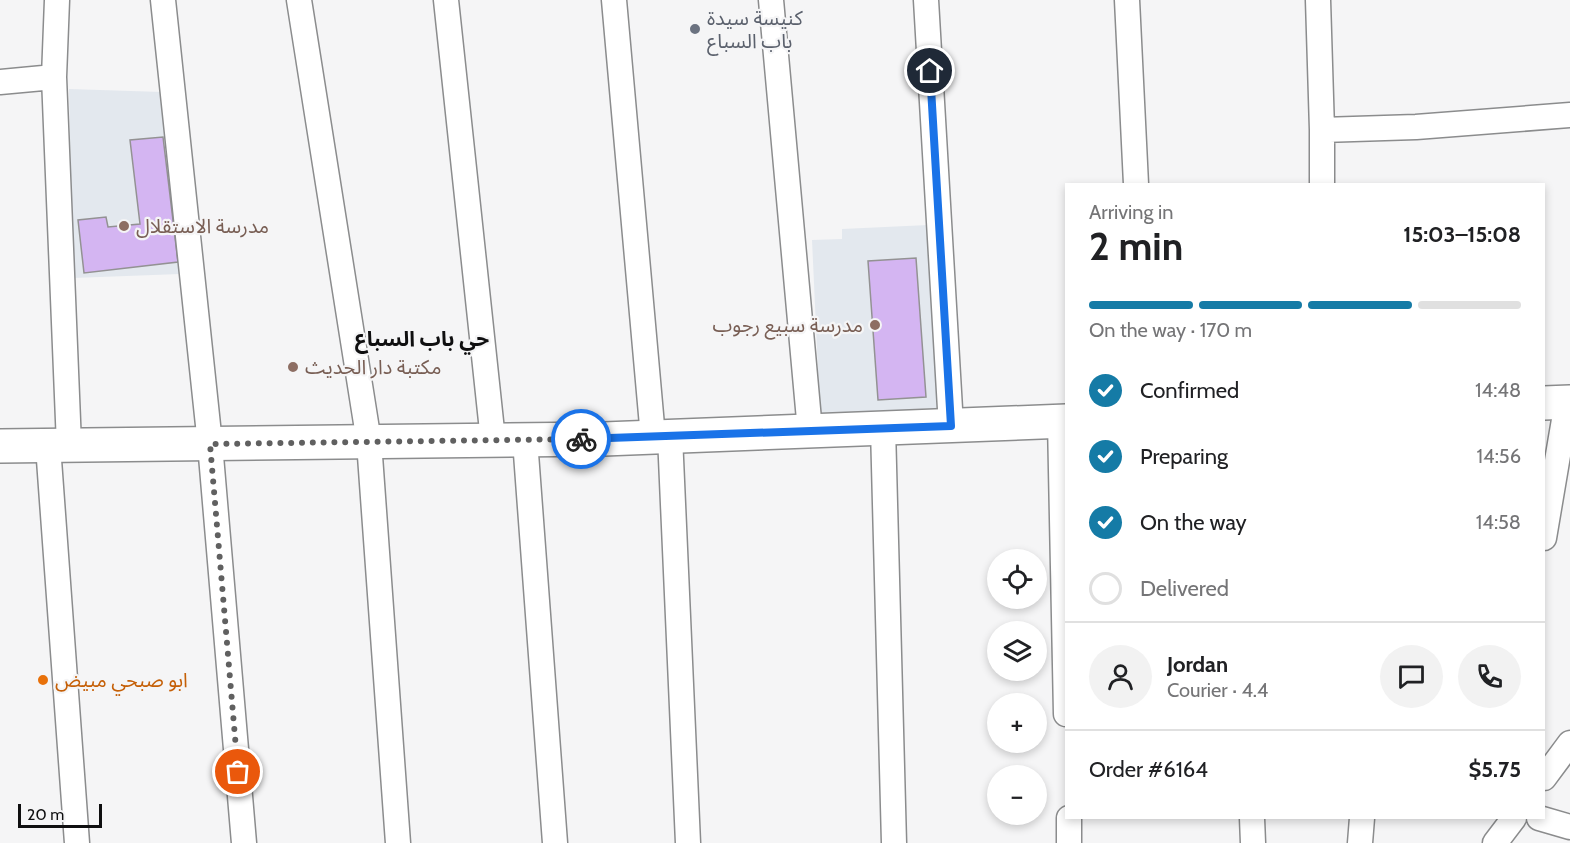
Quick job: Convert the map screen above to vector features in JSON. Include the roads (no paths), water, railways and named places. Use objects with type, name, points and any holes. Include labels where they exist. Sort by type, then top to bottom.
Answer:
[{"type":"main road","points":[[0,446],[661,437],[1063,421]]},
{"type":"street","points":[[57,0],[54,77],[59,445],[77,843]]},
{"type":"street","points":[[163,0],[210,444],[244,843]]},
{"type":"street","points":[[299,0],[369,442],[398,843]]},
{"type":"street","points":[[446,0],[493,440]]},
{"type":"street","points":[[614,0],[661,437],[688,843]]},
{"type":"street","points":[[771,0],[810,431]]},
{"type":"street","points":[[926,0],[951,426]]},
{"type":"street","points":[[1127,0],[1136,183]]},
{"type":"street","points":[[1318,0],[1322,183]]},
{"type":"street","points":[[0,82],[54,77]]},
{"type":"street","points":[[1322,130],[1416,127],[1570,115]]},
{"type":"street","points":[[1545,530],[1560,403]]},
{"type":"street","points":[[1063,421],[1065,616]]},
{"type":"street","points":[[883,428],[894,843]]},
{"type":"street","points":[[525,440],[555,843]]},
{"type":"street","points":[[1545,777],[1570,743]]},
{"type":"street","points":[[1069,819],[1070,843]]},
{"type":"street","points":[[1252,819],[1253,843]]},
{"type":"street","points":[[1360,843],[1362,819]]},
{"type":"street","points":[[1496,843],[1513,819]]},
{"type":"street","points":[[1542,819],[1570,827]]},
{"type":"place","name":"كنيسة سيدة باب السباع","points":[[695,29]]},
{"type":"place","name":"مدرسة الاستقلال","points":[[124,226]]},
{"type":"place","name":"مدرسة سبيع رجوب","points":[[875,325]]},
{"type":"place","name":"مكتبة دار الحديث","points":[[293,367]]},
{"type":"place","name":"ابو صبحي مبيض","points":[[43,680]]},
{"type":"district","name":"حي باب السباع","points":[[422,338]]}]
